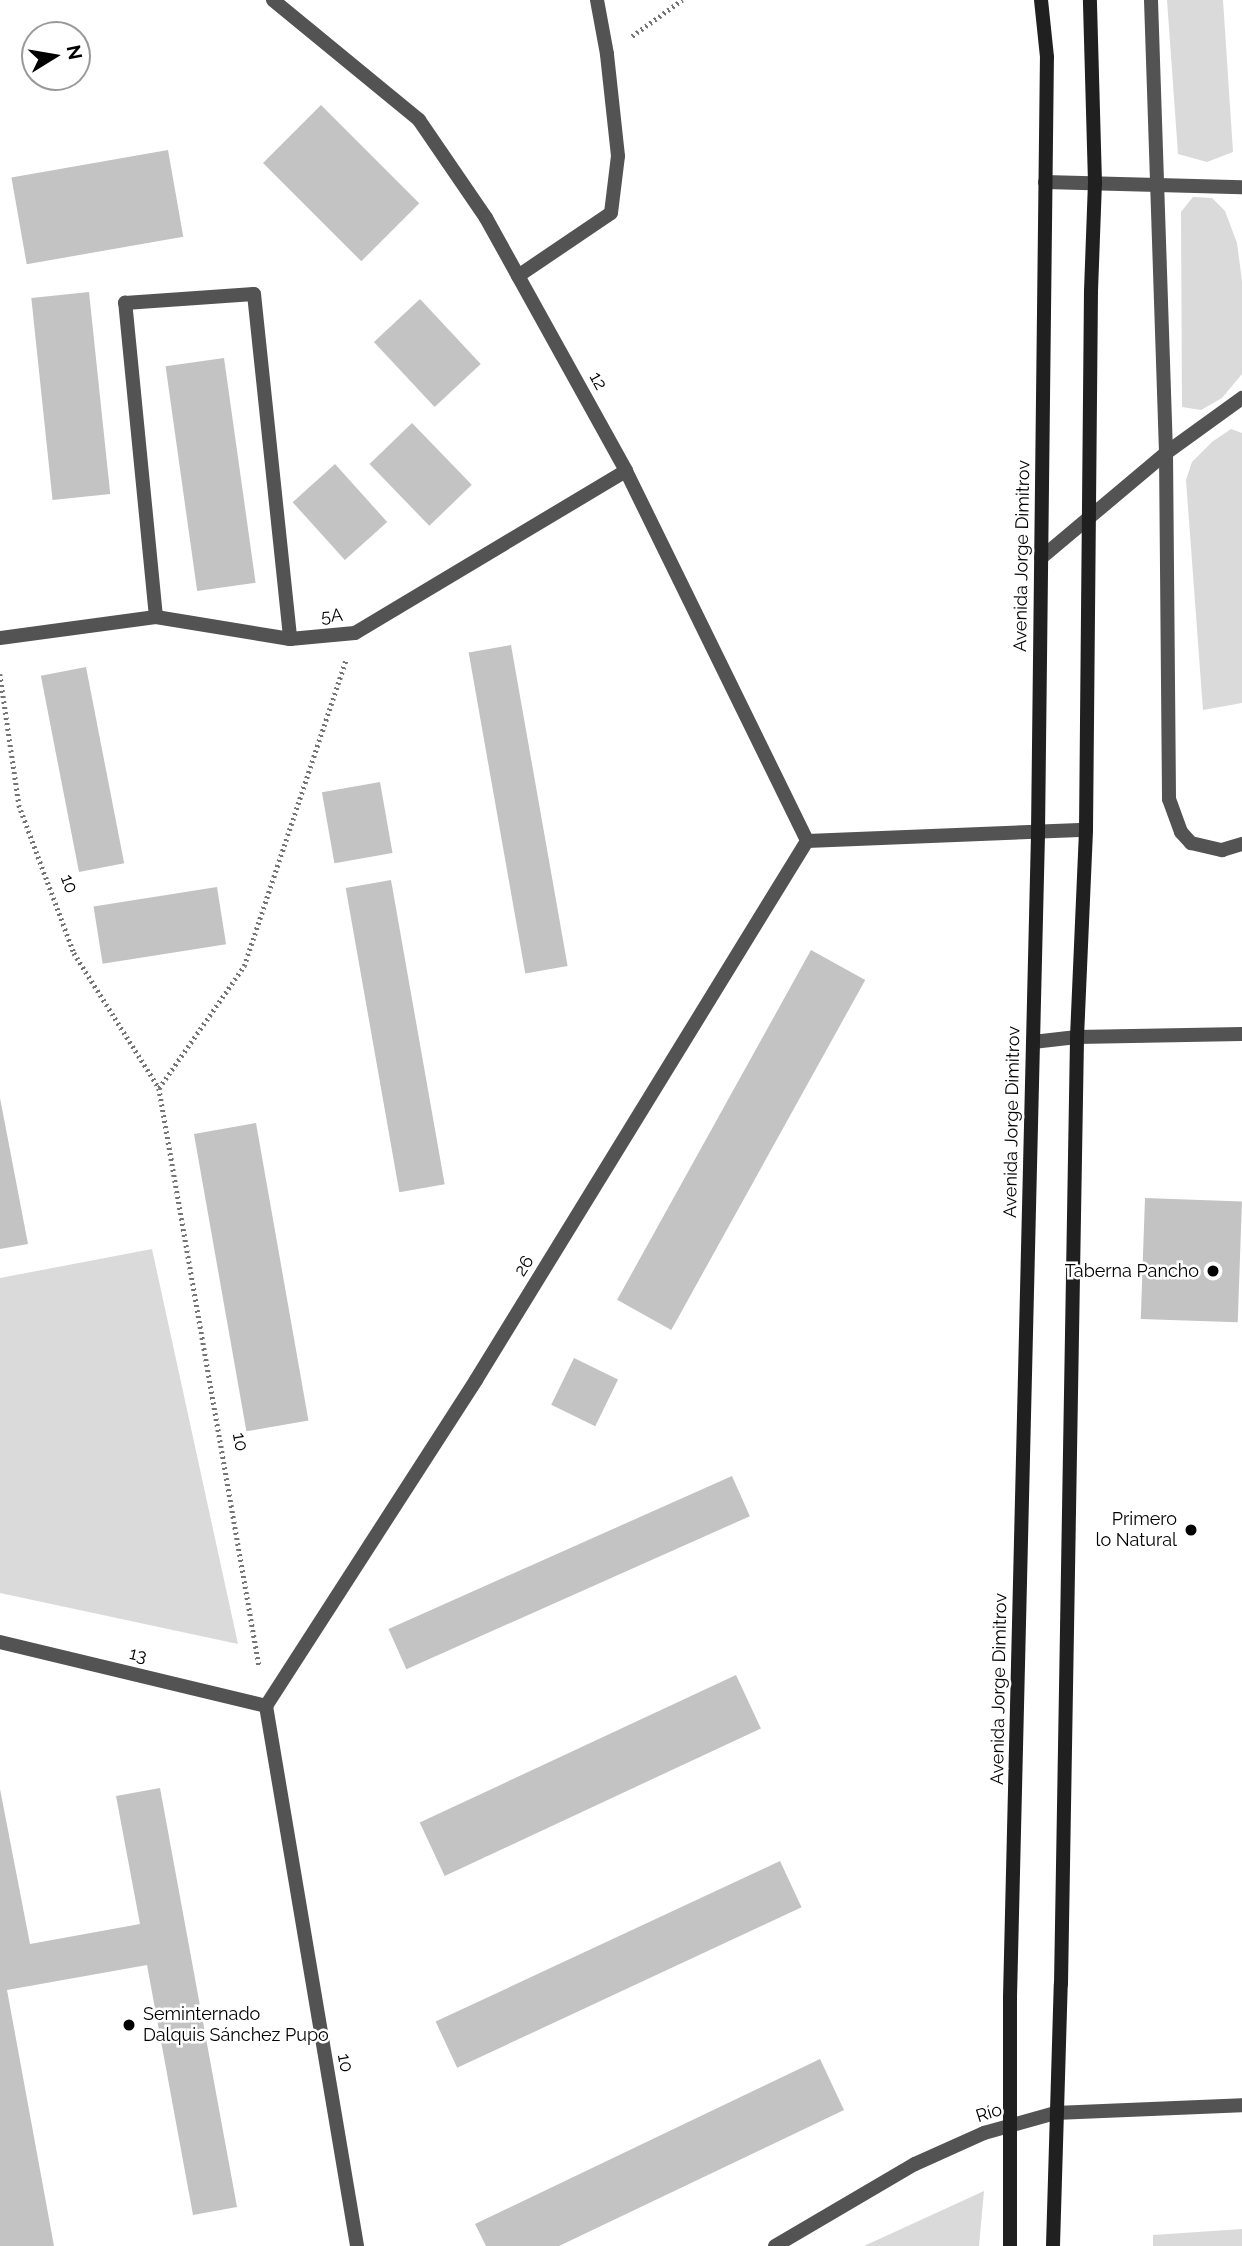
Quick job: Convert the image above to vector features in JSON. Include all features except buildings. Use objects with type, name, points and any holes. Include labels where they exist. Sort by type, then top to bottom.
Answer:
[{"type":"main road","name":"Avenida Jorge Dimitrov","points":[[1010,2246],[1010,1997],[1038,833],[1047,57],[1041,0]]},
{"type":"main road","points":[[1053,2246],[1061,1970],[1077,1037],[1086,830],[1091,291],[1095,183],[1090,0]]},
{"type":"street","name":"12","points":[[273,0],[419,120],[486,218],[626,471],[807,841]]},
{"type":"street","points":[[518,276],[611,213],[618,156],[607,54],[597,0]]},
{"type":"street","points":[[1151,0],[1166,453],[1169,799],[1181,832],[1191,843],[1222,850],[1242,844]]},
{"type":"street","points":[[1045,182],[1242,187]]},
{"type":"street","points":[[156,617],[125,303],[254,294],[290,639]]},
{"type":"street","points":[[1041,558],[1166,453],[1242,398]]},
{"type":"street","name":"5A","points":[[0,638],[156,617],[290,639],[355,633],[626,471]]},
{"type":"street","points":[[807,841],[1086,830]]},
{"type":"street","name":"26","points":[[266,1706],[477,1380],[807,841]]},
{"type":"street","points":[[1033,1042],[1077,1037],[1242,1034]]},
{"type":"street","name":"13","points":[[0,1642],[266,1706]]},
{"type":"street","name":"10","points":[[266,1706],[357,2246]]},
{"type":"street","name":"Río","points":[[775,2246],[915,2164],[984,2133],[1055,2113],[1242,2105]]},
{"type":"path","points":[[607,54],[682,0]]},
{"type":"path","points":[[159,1088],[244,966],[355,633]]},
{"type":"path","name":"10","points":[[0,674],[19,805],[70,940],[159,1088],[266,1706]]},
{"type":"shaded area","points":[[1167,0],[1223,0],[1233,152],[1207,162],[1178,154]]},
{"type":"shaded area","points":[[1193,197],[1212,198],[1225,211],[1237,243],[1242,281],[1242,374],[1222,398],[1201,410],[1182,407],[1181,212]]},
{"type":"shaded area","points":[[1231,429],[1242,433],[1242,703],[1203,710],[1186,480],[1192,462],[1212,442]]},
{"type":"shaded area","points":[[152,1249],[238,1644],[0,1593],[0,1278]]},
{"type":"shaded area","points":[[984,2191],[979,2246],[864,2246]]},
{"type":"shaded area","points":[[1242,2229],[1242,2246],[1153,2246],[1153,2235]]},
{"type":"place","name":"Taberna Pancho","points":[[1213,1271]]},
{"type":"place","name":"Primero lo Natural","points":[[1191,1530]]},
{"type":"place","name":"Seminternado Dalquis Sánchez Pupo","points":[[129,2025]]}]
